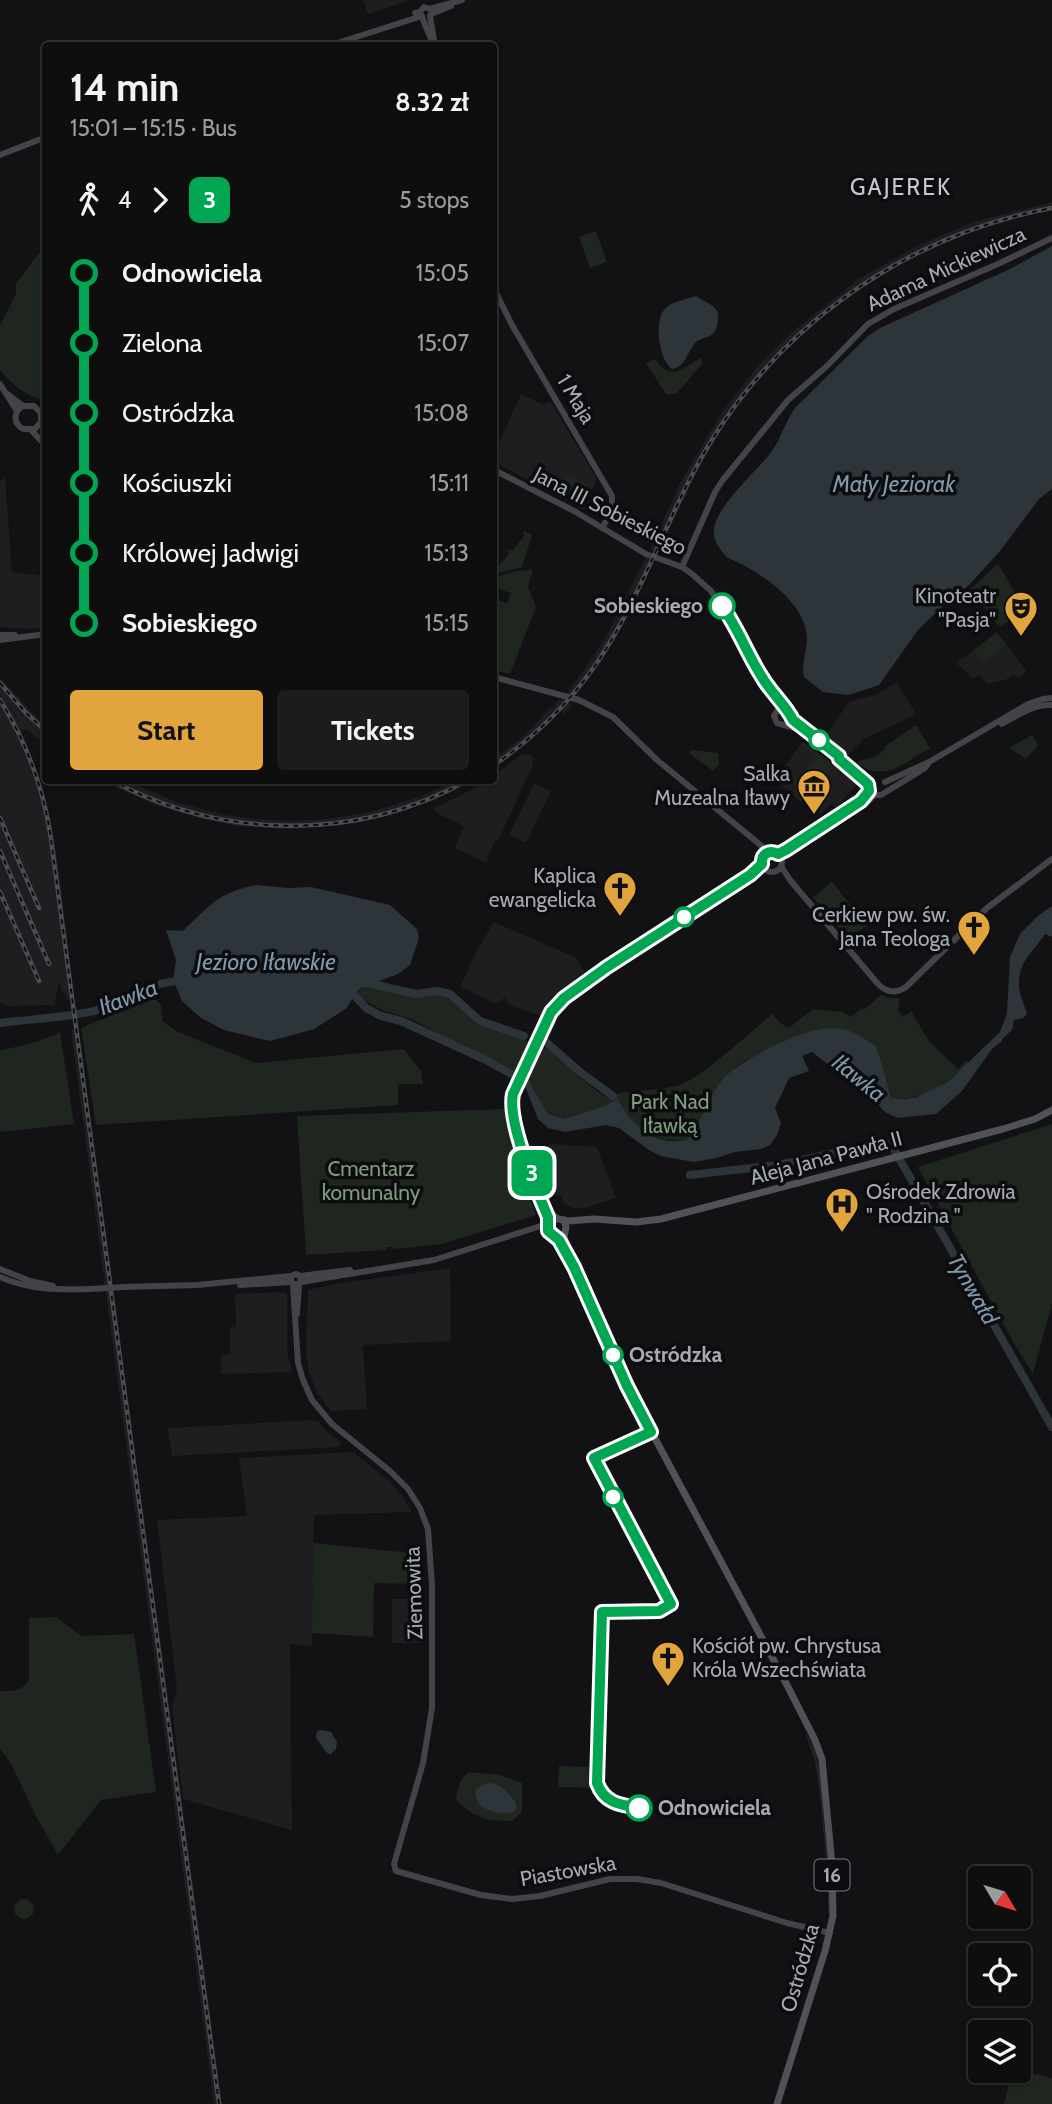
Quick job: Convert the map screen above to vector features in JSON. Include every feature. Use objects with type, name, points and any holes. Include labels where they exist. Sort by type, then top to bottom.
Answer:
[{"type":"main road","name":"Aleja Jana Pawła II","points":[[554,1221],[636,1222],[661,1219],[918,1152],[1025,1122],[1052,1111]]},
{"type":"main road","name":"Aleja Jana Pawła II","points":[[552,1235],[573,1225],[606,1220]]},
{"type":"main road","name":"Ostródzka","points":[[554,1221],[565,1231],[574,1267]]},
{"type":"main road","name":"Ostródzka","points":[[554,1221],[552,1235],[561,1243],[574,1267],[627,1386],[787,1685],[820,1753],[825,1781],[832,1875],[830,1933],[777,2104]]},
{"type":"street","points":[[339,42],[395,20],[426,14],[460,1]]},
{"type":"street","points":[[426,14],[433,42]]},
{"type":"street","points":[[0,155],[42,139]]},
{"type":"street","name":"Adama Mickiewicza","points":[[682,567],[722,481],[788,400],[827,366],[863,329],[894,309],[1052,239]]},
{"type":"street","name":"1 Maja","points":[[497,295],[608,486],[613,503],[603,528]]},
{"type":"street","points":[[0,384],[20,409]]},
{"type":"street","points":[[38,426],[23,429],[17,424],[15,417],[20,409],[34,406],[42,415]]},
{"type":"street","name":"Jana III Sobieskiego","points":[[497,472],[574,511],[646,554],[682,567],[711,592],[723,607],[781,709]]},
{"type":"street","points":[[0,638],[42,634]]},
{"type":"street","points":[[497,678],[583,701],[620,723],[657,760],[779,862],[790,880],[878,984],[889,992],[898,992],[906,987],[987,908],[1052,859]]},
{"type":"street","points":[[985,731],[987,727],[1028,704],[1052,698]]},
{"type":"street","points":[[791,717],[845,758],[881,795],[885,786],[985,731],[1032,708],[1052,705]]},
{"type":"street","points":[[784,725],[790,721],[790,711],[781,709],[775,712],[777,723],[811,733]]},
{"type":"street","points":[[766,853],[763,867],[772,872],[779,862],[861,801],[879,777],[885,786]]},
{"type":"street","name":"Ostródzka","points":[[554,1221],[534,1179],[511,1112],[513,1094],[551,1012],[564,998],[607,967],[763,867]]},
{"type":"street","name":"Aleja Jana Pawła II","points":[[0,1277],[31,1287],[62,1290],[296,1281],[434,1260],[554,1221]]},
{"type":"street","name":"Aleja Jana Pawła II","points":[[510,1237],[545,1232],[552,1235]]},
{"type":"street","name":"Aleja Jana Pawła II","points":[[0,1269],[30,1281],[76,1290]]},
{"type":"street","name":"Ziemowita","points":[[296,1281],[299,1303],[296,1320],[298,1363],[312,1400],[332,1424],[408,1489],[420,1508],[428,1529],[432,1556],[432,1708],[423,1763],[394,1868]]},
{"type":"street","name":"Piastowska","points":[[394,1868],[400,1873],[499,1898],[540,1896],[610,1879],[637,1879],[661,1883],[787,1923],[830,1933]]},
{"type":"shaded area","points":[[363,0],[410,0],[368,14]]},
{"type":"shaded area","points":[[1052,202],[1052,210],[975,231],[910,259],[860,289],[817,321],[776,360],[733,412],[703,460],[658,552],[650,550],[679,485],[720,415],[756,368],[792,332],[860,278],[919,245],[976,221]]},
{"type":"shaded area","points":[[521,394],[544,405],[550,401],[597,479],[584,510],[500,465],[497,447]]},
{"type":"shaded area","points":[[5,478],[12,572],[42,576],[40,628],[0,627],[0,480]]},
{"type":"shaded area","points":[[646,557],[653,562],[613,641],[576,695],[567,693],[606,637]]},
{"type":"shaded area","points":[[997,632],[1027,672],[1019,677],[1013,675],[1005,680],[987,684],[980,675],[973,679],[956,663]]},
{"type":"shaded area","points":[[0,678],[42,723],[42,742],[26,729],[21,731],[38,774],[50,817],[74,1001],[67,1000],[59,983],[54,1005],[9,1006],[0,1003]]},
{"type":"shaded area","points":[[897,682],[916,714],[864,739],[847,756],[824,737],[850,701],[876,695]]},
{"type":"shaded area","points":[[559,699],[573,705],[564,714],[561,711],[497,766],[497,757],[553,708]]},
{"type":"shaded area","points":[[802,742],[832,762],[835,760],[859,783],[836,807],[832,804],[820,814],[804,800],[801,802],[776,780]]},
{"type":"shaded area","points":[[522,754],[532,755],[533,764],[486,863],[455,848],[464,826],[433,809],[482,784],[497,784],[497,774]]},
{"type":"shaded area","points":[[109,784],[133,784],[179,803],[225,815],[293,821],[328,819],[374,811],[449,784],[467,784],[432,801],[386,816],[341,825],[292,829],[236,826],[155,805]]},
{"type":"shaded area","points":[[534,784],[551,791],[528,839],[524,842],[509,835]]},
{"type":"shaded area","points":[[494,922],[575,957],[585,972],[550,1001],[543,1017],[508,1004],[505,997],[497,1004],[460,987]]},
{"type":"shaded area","points":[[76,1028],[79,1030],[222,2104],[214,2104],[71,1031]]},
{"type":"shaded area","points":[[552,1144],[597,1147],[616,1198],[574,1209],[564,1203],[561,1195],[556,1196],[539,1148]]},
{"type":"shaded area","points":[[450,1268],[451,1341],[363,1345],[367,1409],[331,1411],[317,1393],[309,1372],[306,1351],[308,1290]]},
{"type":"shaded area","points":[[235,1294],[287,1294],[287,1351],[292,1372],[221,1374],[221,1355],[230,1354],[230,1327],[236,1327]]},
{"type":"shaded area","points":[[314,1420],[341,1442],[339,1447],[172,1456],[168,1430],[170,1428]]},
{"type":"shaded area","points":[[353,1452],[388,1480],[402,1495],[412,1512],[314,1515],[312,1646],[290,1644],[292,1830],[183,1799],[172,1707],[177,1689],[157,1520],[247,1516],[239,1458]]},
{"type":"shaded area","points":[[392,1599],[425,1599],[425,1643],[392,1643]]},
{"type":"green space","points":[[596,231],[607,262],[590,268],[579,237]]},
{"type":"green space","points":[[42,252],[42,401],[14,385],[0,369],[0,325],[16,295],[16,284]]},
{"type":"green space","points":[[700,358],[703,363],[676,394],[666,394],[646,363],[655,359],[671,372]]},
{"type":"green space","points":[[567,475],[592,487],[583,504],[558,491]]},
{"type":"green space","points":[[523,532],[532,535],[522,567],[497,573],[497,567],[509,554],[507,551],[512,551],[524,536]]},
{"type":"green space","points":[[998,564],[1026,611],[1000,627],[970,590]]},
{"type":"green space","points":[[533,570],[528,587],[536,607],[510,674],[497,671],[497,600],[507,603],[511,593],[497,588],[497,577],[516,571]]},
{"type":"green space","points":[[997,633],[1006,645],[983,662],[974,651]]},
{"type":"green space","points":[[916,725],[930,748],[911,760],[885,771],[866,768],[856,762],[877,756],[884,747]]},
{"type":"green space","points":[[1032,735],[1038,746],[1026,759],[1009,748]]},
{"type":"green space","points":[[802,742],[837,769],[836,771],[818,758],[832,769],[813,793],[798,781],[817,757],[801,744]]},
{"type":"green space","points":[[692,750],[718,753],[719,764],[713,771],[689,753]]},
{"type":"green space","points":[[832,882],[867,925],[849,940],[813,897]]},
{"type":"green space","name":"Park Nad Iławką","points":[[369,985],[419,996],[434,994],[453,999],[480,1023],[550,1050],[605,1097],[667,1088],[686,1082],[711,1065],[772,1014],[789,1028],[813,1009],[843,1012],[850,1017],[865,1009],[881,995],[900,998],[898,1010],[903,1017],[911,1011],[929,1041],[958,1069],[966,1061],[969,1063],[953,1079],[934,1090],[913,1097],[891,1098],[874,1045],[818,1029],[743,1062],[723,1079],[687,1140],[664,1139],[654,1137],[637,1126],[618,1099],[564,1119],[548,1114],[526,1077],[412,1019],[384,1011],[360,998],[358,993],[361,988]]},
{"type":"green space","points":[[146,1000],[156,1000],[161,1005],[162,1021],[178,1032],[256,1063],[404,1049],[421,1071],[423,1084],[398,1084],[398,1105],[96,1125],[81,1028]]},
{"type":"green space","points":[[60,1032],[74,1124],[0,1132],[0,1050],[31,1043]]},
{"type":"green space","name":"Cmentarz komunalny","points":[[504,1109],[522,1162],[508,1164],[510,1177],[522,1174],[536,1215],[442,1244],[306,1255],[297,1116]]},
{"type":"green space","points":[[1052,1124],[1052,1303],[1033,1374],[918,1167]]},
{"type":"green space","points":[[313,1543],[422,1554],[423,1584],[374,1583],[373,1637],[312,1633]]},
{"type":"green space","points":[[56,1617],[81,1636],[134,1634],[156,1792],[101,1800],[58,1855],[0,1748],[0,1691],[20,1689],[29,1680],[29,1618]]},
{"type":"green space","points":[[805,1732],[819,1764],[830,1882],[828,1918],[828,1880],[820,1796],[815,1761]]},
{"type":"green space","points":[[559,1766],[591,1767],[590,1788],[558,1787]]},
{"type":"green space","points":[[470,1772],[500,1775],[522,1783],[522,1812],[512,1821],[488,1820],[470,1812],[456,1800],[461,1780]]},
{"type":"green space","points":[[24,1899],[31,1902],[34,1909],[31,1916],[24,1919],[17,1916],[14,1909],[17,1902]]},
{"type":"green space","points":[[1031,2073],[1052,2078],[1052,2104],[1004,2104],[1010,2083],[1031,2083]]},
{"type":"water","name":"Mały Jeziorak","points":[[1052,246],[1052,489],[1039,499],[1000,551],[968,586],[918,630],[879,685],[848,695],[823,692],[804,677],[807,638],[805,625],[798,612],[766,579],[728,558],[721,550],[714,535],[719,514],[772,451],[796,407],[868,336],[880,328],[1010,269]]},
{"type":"water","points":[[696,296],[718,312],[716,329],[713,334],[697,341],[684,362],[672,369],[664,358],[659,341],[661,316],[670,305]]},
{"type":"water","name":"Jezioro Iławskie","points":[[256,885],[311,887],[390,905],[417,929],[419,938],[410,965],[398,974],[361,988],[347,1008],[314,1029],[270,1041],[224,1030],[201,1018],[182,1001],[173,980],[176,960],[166,930],[183,931],[223,896]]},
{"type":"water","points":[[1052,906],[1052,937],[1045,934],[1027,958],[1019,978],[1019,990],[1027,1014],[1014,1020],[1012,1030],[992,1049],[962,1091],[936,1114],[897,1118],[885,1112],[872,1098],[812,1052],[802,1056],[809,1071],[789,1078],[775,1108],[781,1123],[770,1145],[694,1162],[661,1156],[619,1128],[606,1125],[565,1132],[548,1128],[538,1119],[523,1081],[526,1077],[548,1114],[564,1119],[618,1099],[631,1119],[650,1135],[667,1141],[687,1140],[697,1126],[712,1094],[722,1080],[740,1065],[810,1031],[832,1028],[852,1032],[875,1046],[891,1098],[917,1097],[948,1082],[1000,1032],[1007,1014],[1010,957],[1020,934]]},
{"type":"water","points":[[317,1731],[331,1732],[337,1742],[336,1749],[331,1754],[327,1753],[316,1738]]},
{"type":"water","points":[[487,1783],[504,1789],[516,1803],[513,1812],[493,1811],[482,1806],[476,1796],[476,1789]]},
{"type":"waterway","name":"Iławka","points":[[0,1023],[94,1011],[160,984],[182,981]]},
{"type":"waterway","name":"Iławka","points":[[363,982],[416,994],[437,991],[450,994],[480,1021],[524,1036]]},
{"type":"waterway","name":"Iławka","points":[[344,994],[354,995],[366,1008],[381,1016],[401,1021],[486,1060],[526,1082]]},
{"type":"waterway","name":"Iławka","points":[[545,1041],[613,1096]]},
{"type":"waterway","name":"Tynwałd","points":[[690,1175],[778,1165],[882,1143],[891,1144],[1052,1427]]},
{"type":"railway","points":[[497,763],[547,722],[592,670],[621,624],[691,477],[721,426],[756,380],[796,338],[840,300],[889,269],[940,242],[995,222],[1052,208]]},
{"type":"railway","points":[[0,683],[42,727]]},
{"type":"railway","points":[[0,700],[33,767],[51,839],[219,2104]]},
{"type":"railway","points":[[119,784],[153,800],[198,814],[243,823],[290,826],[336,823],[381,815],[426,800],[460,784]]},
{"type":"railway","points":[[0,818],[39,908]]},
{"type":"railway","points":[[0,851],[49,964]]},
{"type":"railway","points":[[0,892],[39,981]]},
{"type":"bus line","name":"3","points":[[639,1808],[610,1801],[603,1796],[597,1783],[602,1612],[659,1611],[671,1604],[594,1458],[651,1432],[627,1386],[574,1267],[559,1240],[548,1231],[548,1217],[514,1123],[511,1103],[556,1004],[607,967],[750,875],[762,864],[766,853],[772,851],[778,854],[786,850],[861,801],[869,791],[868,784],[839,759],[839,756],[793,720],[790,711],[784,708],[758,672],[722,606]]},
{"type":"place","name":"Sobieskiego","points":[[722,606]]},
{"type":"place","name":"Kinoteatr \"Pasja\"","points":[[1021,638]]},
{"type":"place","name":"Salka Muzealna Iławy","points":[[814,816]]},
{"type":"place","name":"Kaplica ewangelicka","points":[[620,918]]},
{"type":"place","name":"Cerkiew pw. św. Jana Teologa","points":[[974,957]]},
{"type":"place","name":"Ośrodek Zdrowia \" Rodzina \"","points":[[842,1234]]},
{"type":"place","name":"Ostródzka","points":[[613,1355]]},
{"type":"place","name":"Kościół pw. Chrystusa Króla Wszechświata","points":[[668,1688]]},
{"type":"place","name":"Odnowiciela","points":[[639,1808]]},
{"type":"district","name":"GAJEREK","points":[[901,187]]}]
